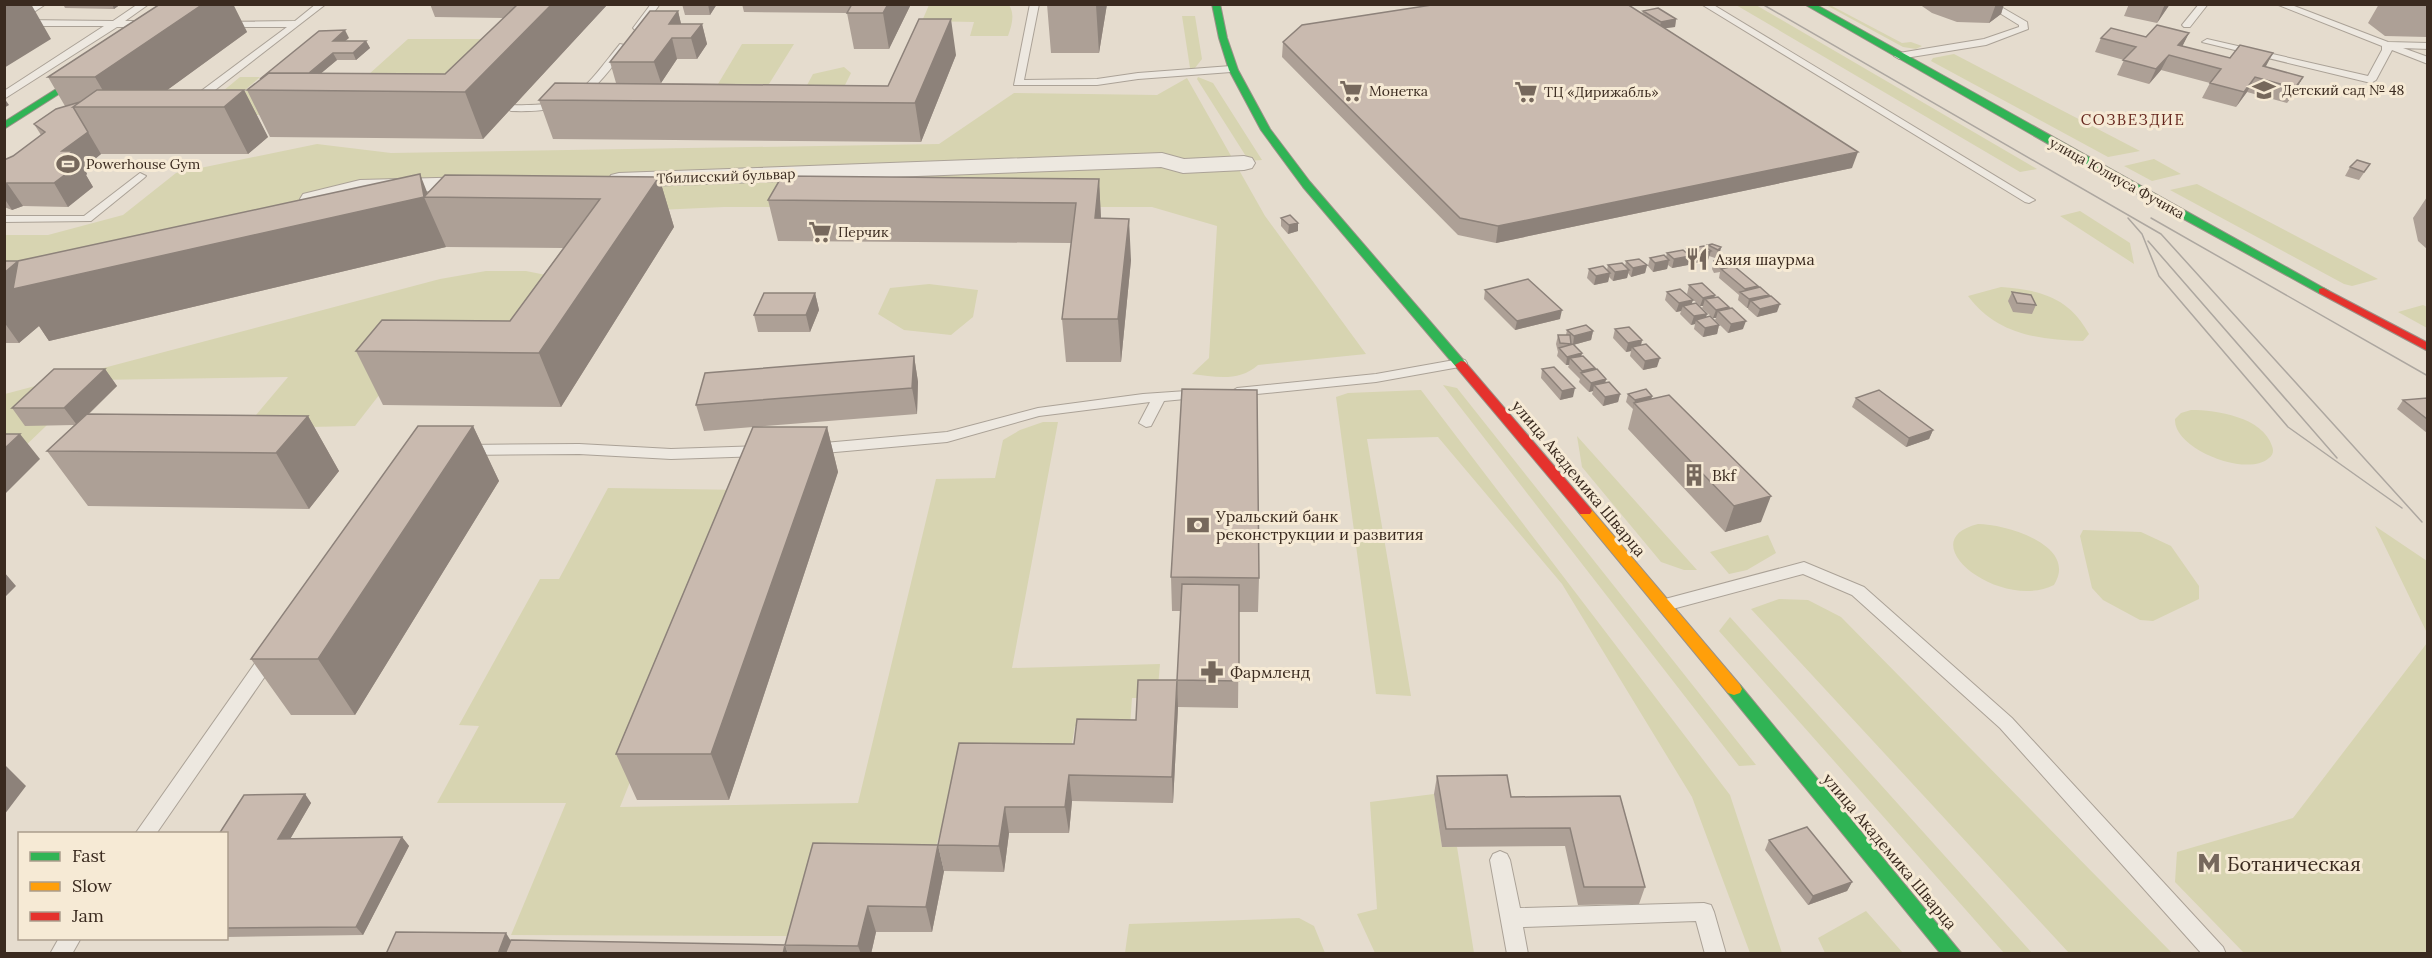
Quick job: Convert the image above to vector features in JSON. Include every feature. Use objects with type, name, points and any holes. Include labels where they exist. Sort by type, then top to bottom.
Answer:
[{"type":"street","name":"улица Академика Шварца","points":[[1216,4],[1217,23],[1231,69],[1258,119],[1303,180],[1665,605],[1953,954]]},
{"type":"street","name":"улица Юлиуса Фучика","points":[[1808,4],[2427,348]]},
{"type":"street","points":[[145,37],[160,24]]},
{"type":"street","points":[[4,126],[105,62]]},
{"type":"street","name":"Тбилисский бульвар","points":[[597,181],[1162,160],[1183,166],[1244,163]]},
{"type":"street","points":[[290,210],[402,186],[494,184]]},
{"type":"lane","points":[[8,23],[42,4]]},
{"type":"lane","points":[[4,96],[145,4]]},
{"type":"lane","points":[[187,106],[322,4]]},
{"type":"lane","points":[[512,108],[552,109],[581,98],[656,4]]},
{"type":"lane","points":[[1035,4],[1018,83],[1097,82],[1138,75],[1231,69]]},
{"type":"lane","points":[[1705,4],[2029,200]]},
{"type":"lane","points":[[1899,56],[1986,42],[2023,29],[2024,24],[2019,20],[1989,4]]},
{"type":"lane","points":[[2187,25],[2204,4]]},
{"type":"lane","points":[[2280,4],[2427,61]]},
{"type":"lane","points":[[8,23],[160,24]]},
{"type":"lane","points":[[215,24],[297,24]]},
{"type":"lane","points":[[2207,42],[2371,80],[2386,50],[2386,45]]},
{"type":"lane","points":[[2386,45],[2427,46]]},
{"type":"lane","points":[[4,219],[87,219],[140,176]]},
{"type":"lane","points":[[795,449],[947,437],[1038,412],[1159,397],[1296,387],[1418,372],[1460,363]]},
{"type":"lane","points":[[1146,423],[1159,397]]},
{"type":"lane","points":[[449,450],[579,449],[671,454],[773,450]]},
{"type":"lane","points":[[1665,605],[1804,568],[1858,591],[2006,723],[2136,862],[2216,954]]},
{"type":"lane","points":[[146,832],[280,641]]},
{"type":"lane","points":[[1500,860],[1518,954]]},
{"type":"lane","points":[[1512,918],[1704,912],[1716,954]]},
{"type":"lane","points":[[60,954],[70,940]]},
{"type":"shaded area","points":[[929,5],[1009,5],[1012,12],[1011,28],[1008,36],[970,36],[974,22],[922,21]]},
{"type":"shaded area","points":[[1736,5],[1756,5],[2037,169],[2020,172]]},
{"type":"shaded area","points":[[1826,5],[1902,43],[1911,42],[1922,46],[1916,49],[1903,47]]},
{"type":"shaded area","points":[[1182,16],[1195,16],[1202,59],[1195,68],[1190,68]]},
{"type":"shaded area","points":[[408,39],[527,39],[476,93],[348,93]]},
{"type":"shaded area","points":[[742,44],[794,44],[769,84],[718,84]]},
{"type":"shaded area","points":[[1954,54],[2140,151],[2108,157],[1931,61],[1933,58]]},
{"type":"shaded area","points":[[844,67],[851,73],[844,87],[806,87],[813,74]]},
{"type":"shaded area","points":[[240,77],[260,77],[244,91],[288,91],[260,115],[194,115]]},
{"type":"shaded area","points":[[1198,77],[1213,83],[1262,160],[1249,161],[1197,79]]},
{"type":"shaded area","points":[[1187,78],[1265,216],[1366,354],[1258,365],[1243,374],[1227,377],[1192,374],[1209,358],[1217,226],[1152,207],[724,207],[460,219],[5,304],[5,235],[48,235],[123,215],[176,173],[317,144],[391,153],[939,144],[1014,93],[1157,95]]},
{"type":"shaded area","points":[[2154,159],[2181,174],[2152,181],[2124,166]]},
{"type":"shaded area","points":[[2197,184],[2378,279],[2352,286],[2344,284],[2170,190]]},
{"type":"shaded area","points":[[2080,211],[2130,243],[2134,264],[2060,216]]},
{"type":"shaded area","points":[[486,271],[526,271],[546,275],[518,322],[404,363],[355,426],[122,431],[137,417],[256,415],[288,377],[94,380],[21,450],[5,450],[5,394],[440,279]]},
{"type":"shaded area","points":[[929,284],[978,290],[973,317],[951,335],[904,330],[878,314],[890,288]]},
{"type":"shaded area","points":[[2001,287],[2028,290],[2052,298],[2072,311],[2089,334],[2083,341],[2050,339],[2019,332],[1991,319],[1968,296]]},
{"type":"shaded area","points":[[2423,305],[2427,307],[2427,328],[2398,312]]},
{"type":"shaded area","points":[[1443,385],[1457,388],[1756,765],[1739,766]]},
{"type":"shaded area","points":[[1421,390],[1730,795],[1782,953],[1750,953],[1692,797],[1562,584],[1438,437],[1367,439],[1411,696],[1376,694],[1336,397],[1348,393]]},
{"type":"shaded area","points":[[2191,410],[2225,414],[2249,422],[2267,436],[2273,448],[2272,454],[2259,463],[2245,465],[2213,457],[2198,450],[2186,441],[2178,430],[2175,419],[2181,413]]},
{"type":"shaded area","points":[[1043,422],[1058,422],[1012,668],[1160,664],[1157,698],[1132,698],[1130,726],[1075,726],[1069,760],[962,761],[932,859],[792,936],[511,935],[566,803],[437,803],[479,726],[459,725],[540,579],[559,579],[608,488],[747,490],[620,807],[858,803],[936,479],[995,478],[1003,440],[1020,430]]},
{"type":"shaded area","points":[[1577,436],[1697,570],[1684,570],[1661,562],[1582,467]]},
{"type":"shaded area","points":[[1978,524],[2021,533],[2048,548],[2056,559],[2059,571],[2054,585],[2032,591],[2010,589],[1988,582],[1970,571],[1957,558],[1953,544],[1959,533]]},
{"type":"shaded area","points":[[2375,526],[2427,561],[2427,633]]},
{"type":"shaded area","points":[[2083,530],[2141,532],[2171,546],[2199,586],[2199,599],[2153,621],[2140,620],[2103,600],[2092,588],[2080,536]]},
{"type":"shaded area","points":[[1768,535],[1776,553],[1747,570],[1729,574],[1710,552]]},
{"type":"shaded area","points":[[1779,599],[1808,600],[1841,617],[2172,953],[2069,953],[1751,609]]},
{"type":"shaded area","points":[[1730,617],[2032,953],[2004,953],[1719,631]]},
{"type":"shaded area","points":[[2427,643],[2427,953],[2244,953],[2175,882],[2177,852],[2293,818]]},
{"type":"shaded area","points":[[1434,794],[1442,847],[1457,847],[1474,953],[1375,953],[1357,914],[1377,909],[1370,802]]},
{"type":"shaded area","points":[[1866,911],[1903,953],[1825,953],[1818,938]]},
{"type":"shaded area","points":[[1299,918],[1314,926],[1325,953],[1125,953],[1129,924]]},
{"type":"building","points":[[160,4],[203,4],[95,77],[48,77]]},
{"type":"building","points":[[518,4],[552,4],[465,92],[247,90],[269,73],[445,74]]},
{"type":"building","points":[[852,4],[888,4],[883,13],[847,13]]},
{"type":"building","points":[[1047,4],[1096,5],[1047,5]]},
{"type":"building","name":"ТЦ «Дирижабль»","points":[[1438,4],[1627,4],[1858,152],[1498,226],[1460,218],[1283,42],[1302,25]]},
{"type":"building","points":[[1658,8],[1676,19],[1661,22],[1643,11]]},
{"type":"building","points":[[650,11],[678,11],[669,24],[702,24],[691,38],[672,38],[654,62],[610,62]]},
{"type":"building","points":[[919,19],[951,19],[915,103],[539,100],[555,83],[888,86]]},
{"type":"building","points":[[2157,25],[2189,33],[2178,45],[2230,58],[2240,45],[2273,53],[2263,66],[2303,77],[2295,88],[2255,77],[2244,92],[2210,83],[2221,69],[2169,55],[2156,69],[2123,60],[2136,47],[2101,38],[2111,28],[2146,37]]},
{"type":"building","points":[[345,30],[333,41],[366,41],[353,53],[333,53],[309,73],[269,73],[260,79],[319,31]]},
{"type":"building","points":[[97,90],[244,90],[224,107],[73,107]]},
{"type":"building","points":[[80,102],[73,107],[88,132],[62,151],[73,151],[56,164],[79,164],[54,183],[4,184],[4,160],[45,132],[34,124],[56,109]]},
{"type":"building","points":[[2357,160],[2370,164],[2364,172],[2350,167]]},
{"type":"building","points":[[420,174],[424,197],[13,289],[18,261]]},
{"type":"building","points":[[445,175],[659,177],[539,353],[356,351],[382,320],[510,321],[600,199],[424,197]]},
{"type":"building","points":[[782,176],[1099,179],[1095,218],[1129,219],[1118,319],[1062,319],[1076,203],[768,200]]},
{"type":"building","points":[[1290,215],[1298,223],[1289,225],[1281,218]]},
{"type":"building","points":[[1708,245],[1721,247],[1718,250]]},
{"type":"building","points":[[1704,246],[1711,251],[1694,255],[1687,249]]},
{"type":"building","points":[[1683,250],[1690,256],[1674,259],[1667,253]]},
{"type":"building","points":[[1664,255],[1669,260],[1655,263],[1650,258]]},
{"type":"building","points":[[1639,259],[1647,265],[1633,268],[1626,261]]},
{"type":"building","points":[[1718,259],[1727,263],[1717,264],[1714,261]]},
{"type":"building","points":[[4,261],[18,261],[4,273]]},
{"type":"building","points":[[1622,263],[1629,270],[1615,272],[1608,265]]},
{"type":"building","points":[[1603,266],[1610,273],[1596,276],[1589,269]]},
{"type":"building","points":[[1734,266],[1758,286],[1745,289],[1721,269]]},
{"type":"building","points":[[1528,279],[1562,310],[1517,321],[1485,290]]},
{"type":"building","points":[[1702,283],[1715,295],[1703,298],[1689,285]]},
{"type":"building","points":[[1760,287],[1769,295],[1749,299],[1740,292]]},
{"type":"building","points":[[1680,289],[1693,300],[1679,303],[1667,292]]},
{"type":"building","points":[[2012,292],[2031,295],[2036,305],[2017,303]]},
{"type":"building","points":[[764,293],[815,293],[806,315],[754,315]]},
{"type":"building","points":[[1771,296],[1780,304],[1760,309],[1751,301]]},
{"type":"building","points":[[1718,297],[1729,307],[1716,310],[1705,299]]},
{"type":"building","points":[[1696,303],[1707,314],[1694,316],[1683,306]]},
{"type":"building","points":[[1732,308],[1746,321],[1731,324],[1718,311]]},
{"type":"building","points":[[1710,316],[1719,325],[1705,328],[1696,320]]},
{"type":"building","points":[[1586,325],[1593,331],[1574,336],[1567,330]]},
{"type":"building","points":[[1629,327],[1642,340],[1628,343],[1615,329]]},
{"type":"building","points":[[1558,335],[1570,335],[1571,344],[1560,343]]},
{"type":"building","points":[[1573,344],[1582,353],[1567,357],[1559,348]]},
{"type":"building","points":[[1646,344],[1660,358],[1645,361],[1632,347]]},
{"type":"building","points":[[914,356],[912,388],[696,405],[705,373]]},
{"type":"building","points":[[1583,356],[1595,368],[1582,371],[1570,358]]},
{"type":"building","points":[[1554,367],[1575,388],[1562,391],[1542,369]]},
{"type":"building","points":[[54,369],[105,369],[64,408],[12,408]]},
{"type":"building","points":[[1597,369],[1606,379],[1591,383],[1581,373]]},
{"type":"building","points":[[1609,382],[1620,394],[1605,397],[1594,385]]},
{"type":"building","points":[[1182,389],[1257,390],[1259,578],[1171,577]]},
{"type":"building","points":[[1646,389],[1652,396],[1635,400],[1628,394]]},
{"type":"building","points":[[1879,390],[1933,430],[1909,438],[1856,398]]},
{"type":"building","points":[[1669,395],[1771,496],[1734,506],[1634,403]]},
{"type":"building","points":[[2427,398],[2427,419],[2403,400]]},
{"type":"building","points":[[87,414],[308,416],[276,453],[47,451]]},
{"type":"building","points":[[418,426],[473,426],[318,659],[251,659]]},
{"type":"building","points":[[753,427],[827,427],[711,754],[616,754]]},
{"type":"building","points":[[4,434],[20,434],[4,449]]},
{"type":"building","points":[[1182,584],[1239,585],[1239,681],[1177,680]]},
{"type":"building","points":[[1138,680],[1177,680],[1172,777],[1069,775],[1065,807],[1005,807],[999,846],[938,845],[959,743],[1074,744],[1077,719],[1136,720]]},
{"type":"building","points":[[1507,775],[1511,797],[1620,796],[1645,887],[1584,887],[1570,828],[1446,829],[1437,776]]},
{"type":"building","points":[[305,794],[278,839],[402,837],[356,927],[228,928],[228,832],[220,832],[244,795]]},
{"type":"building","points":[[1807,827],[1852,882],[1813,896],[1769,840]]},
{"type":"building","points":[[813,843],[938,845],[926,907],[868,906],[858,946],[785,945]]},
{"type":"building","points":[[396,932],[506,933],[498,954],[386,954]]},
{"type":"building","points":[[511,940],[785,945],[783,954],[505,954]]},
{"type":"tram line","points":[[1762,4],[2161,234],[2422,522]]},
{"type":"tram line","points":[[2128,218],[2142,234],[2159,276],[2288,427],[2402,508]]},
{"type":"tram line","points":[[2151,218],[2428,376]]},
{"type":"tram line","points":[[2148,241],[2337,458]]},
{"type":"traffic: fast","points":[[1216,4],[1223,38],[1234,70],[1266,130],[1307,185],[1461,365]]},
{"type":"traffic: fast","points":[[1808,4],[2098,168],[2323,291]]},
{"type":"traffic: fast","points":[[4,126],[94,69]]},
{"type":"traffic: fast","points":[[1734,689],[1953,954]]},
{"type":"traffic: slow","points":[[1585,511],[1734,689]]},
{"type":"traffic: jam","points":[[2323,291],[2428,348]]},
{"type":"traffic: jam","points":[[1461,365],[1585,511]]},
{"type":"place","name":"Детский сад № 48","points":[[2264,90]]},
{"type":"place","name":"Монетка","points":[[1351,91]]},
{"type":"place","name":"ТЦ «Дирижабль»","points":[[1526,92]]},
{"type":"place","name":"Powerhouse Gym","points":[[68,164]]},
{"type":"place","name":"Перчик","points":[[820,232]]},
{"type":"place","name":"Азия шаурма","points":[[1697,259]]},
{"type":"place","name":"Bkf","points":[[1694,475]]},
{"type":"place","name":"Уральский банк реконструкции и развития","points":[[1198,525]]},
{"type":"place","name":"Фармленд","points":[[1212,672]]},
{"type":"place","name":"Ботаническая","points":[[2209,863]]},
{"type":"district","name":"СОЗВЕЗДИЕ","points":[[2133,119]]}]
